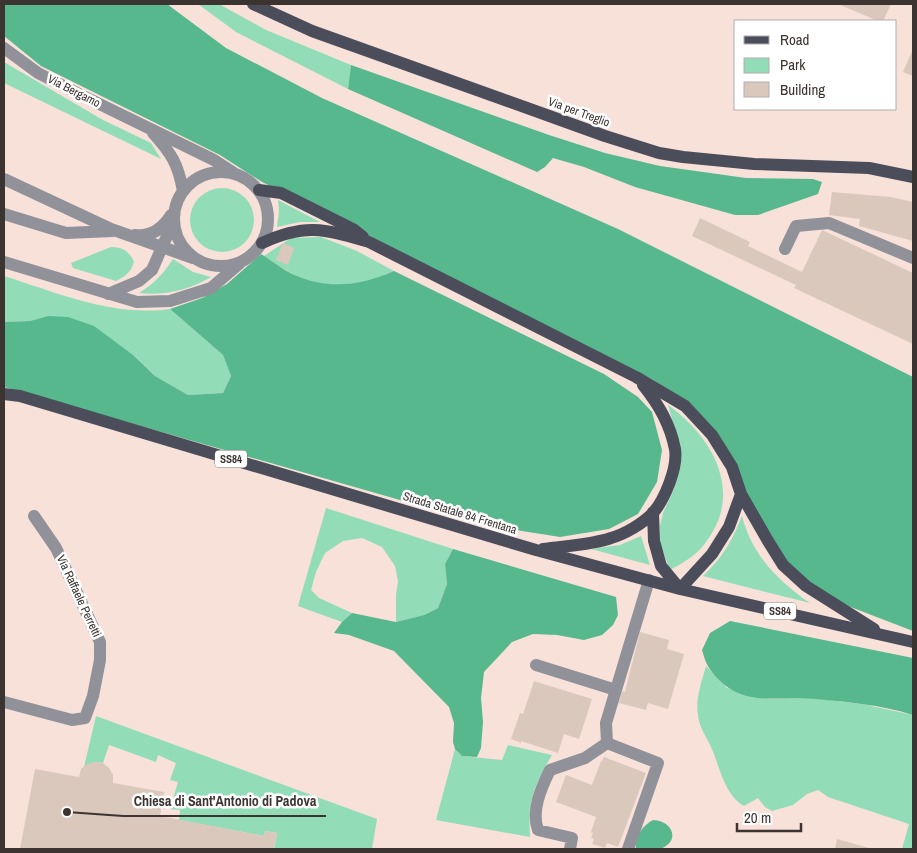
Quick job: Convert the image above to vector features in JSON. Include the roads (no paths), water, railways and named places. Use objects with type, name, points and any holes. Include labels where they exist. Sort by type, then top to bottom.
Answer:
[{"type":"main road","name":"Via per Treglio","points":[[253,4],[312,31],[605,136],[659,153],[683,158],[754,164],[869,168],[913,177]]},
{"type":"main road","points":[[259,190],[281,193],[353,229],[369,242]]},
{"type":"main road","points":[[262,243],[283,234],[308,229],[331,231],[369,242],[636,378],[685,406],[712,435],[732,467],[741,494],[783,565],[806,586],[880,633]]},
{"type":"main road","points":[[536,550],[610,539],[631,529],[653,512],[669,487],[674,468],[675,451],[665,415],[654,398],[636,378]]},
{"type":"main road","name":"Strada Statale 84 Frentana","points":[[4,394],[20,396],[536,550],[680,589],[913,642]]},
{"type":"main road","points":[[653,512],[654,541],[662,566],[680,589],[712,554],[729,527],[741,494]]},
{"type":"street","name":"Via Bergamo","points":[[4,48],[38,73],[214,160],[237,174]]},
{"type":"street","name":"Via Bergamo","points":[[148,128],[171,154],[179,170],[183,191]]},
{"type":"street","points":[[4,262],[108,294],[136,302],[170,301],[211,288],[256,251],[262,243],[268,222],[268,210],[259,190],[252,183],[237,174],[225,172],[213,172],[192,182],[183,191],[163,247],[152,270],[139,281],[108,294]]},
{"type":"street","points":[[4,179],[122,232],[207,264],[230,266],[241,262]]},
{"type":"street","points":[[4,214],[66,233],[122,232],[138,236],[148,235],[159,229],[175,214]]},
{"type":"street","points":[[175,214],[176,232],[180,242],[187,252],[196,259]]},
{"type":"street","points":[[785,249],[796,226],[830,223],[913,258]]},
{"type":"street","name":"Via Raffaele Perretti","points":[[4,702],[72,720],[84,718],[94,696],[100,660],[100,642],[56,548],[34,516]]},
{"type":"street","points":[[607,744],[606,724],[649,580]]},
{"type":"street","points":[[536,665],[616,690]]},
{"type":"street","points":[[570,849],[572,838],[538,830],[535,812],[544,781],[550,770],[584,758],[607,744]]},
{"type":"street","points":[[607,744],[658,763],[628,849]]},
{"type":"place","name":"Chiesa di Sant'Antonio di Padova","points":[[67,812]]}]
